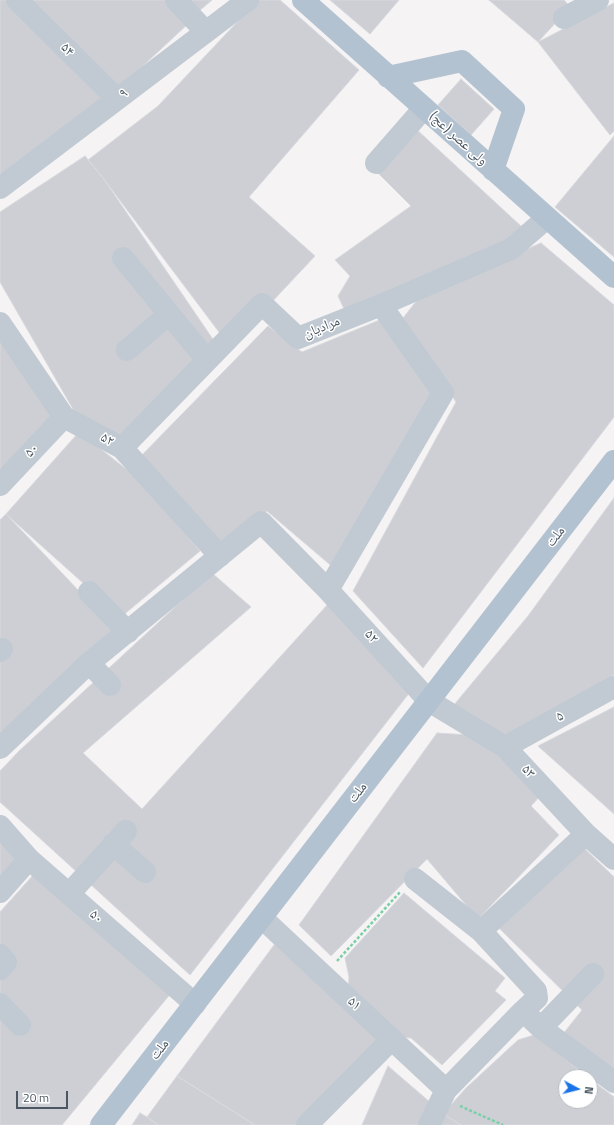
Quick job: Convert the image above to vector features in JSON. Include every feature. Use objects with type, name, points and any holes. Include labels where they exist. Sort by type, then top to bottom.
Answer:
[{"type":"main road","name":"ولی عصر (عج)","points":[[303,0],[614,277]]},
{"type":"main road","points":[[388,77],[462,61],[514,109],[494,170]]},
{"type":"main road","name":"ملت","points":[[101,1125],[614,461]]},
{"type":"street","name":"۵۴","points":[[17,0],[117,99]]},
{"type":"street","points":[[176,0],[206,32]]},
{"type":"street","name":"۹","points":[[0,188],[248,0]]},
{"type":"street","points":[[564,18],[598,0]]},
{"type":"street","points":[[376,163],[424,108]]},
{"type":"street","name":"مرادیان","points":[[122,448],[262,304],[298,338],[381,305],[511,249],[547,218]]},
{"type":"street","points":[[123,258],[207,360]]},
{"type":"street","points":[[328,590],[443,393],[381,305]]},
{"type":"street","points":[[127,350],[169,314]]},
{"type":"street","name":"۵۲","points":[[2,329],[64,417],[122,448],[220,556],[261,522],[328,590],[429,701]]},
{"type":"street","name":"۵۰","points":[[0,485],[64,417]]},
{"type":"street","points":[[0,748],[89,663],[220,556]]},
{"type":"street","points":[[89,592],[128,632]]},
{"type":"street","points":[[89,663],[110,685]]},
{"type":"street","name":"۵","points":[[505,747],[614,687]]},
{"type":"street","name":"۵۳","points":[[429,701],[505,747],[586,834],[614,859]]},
{"type":"street","name":"۵۰","points":[[0,826],[29,859],[195,1004]]},
{"type":"street","points":[[481,930],[586,834]]},
{"type":"street","points":[[69,894],[120,838],[146,872]]},
{"type":"street","points":[[0,892],[29,859]]},
{"type":"street","points":[[414,879],[481,930],[536,991],[537,998],[443,1094],[429,1125]]},
{"type":"street","name":"۵۱","points":[[262,918],[392,1040],[443,1094]]},
{"type":"street","points":[[0,955],[6,962],[0,969]]},
{"type":"street","points":[[541,1028],[593,974]]},
{"type":"street","points":[[0,1004],[20,1025]]},
{"type":"street","points":[[523,1011],[541,1028],[614,1082]]},
{"type":"street","points":[[307,1125],[392,1040]]},
{"type":"path","points":[[323,975],[409,881],[414,879]]},
{"type":"path","points":[[443,1094],[503,1125]]},
{"type":"building","points":[[0,0],[7,0],[107,99],[0,182]]},
{"type":"building","points":[[30,0],[167,0],[189,23],[118,89]]},
{"type":"building","points":[[186,0],[212,0],[198,12]]},
{"type":"building","points":[[258,0],[280,0],[359,70],[249,197],[315,256],[223,354],[103,178],[88,160],[158,106]]},
{"type":"building","points":[[330,0],[399,0],[370,34]]},
{"type":"building","points":[[489,0],[564,0],[570,7],[538,42]]},
{"type":"building","points":[[614,3],[614,131],[610,135],[538,42]]},
{"type":"building","points":[[461,79],[494,109],[471,135],[438,105]]},
{"type":"building","points":[[415,128],[523,228],[506,251],[345,311],[338,296],[350,276],[335,260],[411,206],[378,173]]},
{"type":"building","points":[[614,136],[614,257],[555,207]]},
{"type":"building","points":[[85,156],[222,336],[118,438],[77,416],[0,282],[0,212]]},
{"type":"building","points":[[541,243],[614,305],[614,417],[423,668],[353,591],[456,402],[403,318],[418,299],[478,270]]},
{"type":"building","points":[[382,319],[437,394],[335,569],[267,511],[222,544],[140,457],[268,326],[302,352]]},
{"type":"building","points":[[0,339],[53,418],[0,470]]},
{"type":"building","points":[[79,432],[140,480],[200,551],[121,617],[6,514]]},
{"type":"building","points":[[614,498],[614,675],[507,737],[453,706],[528,616]]},
{"type":"building","points":[[6,514],[116,630],[0,738],[0,520]]},
{"type":"building","points":[[212,573],[251,607],[83,753],[142,809],[329,603],[410,692],[190,975],[0,802],[0,771],[19,751]]},
{"type":"building","points":[[614,707],[614,814],[538,746]]},
{"type":"building","points":[[437,733],[469,735],[500,752],[541,795],[531,806],[559,835],[478,919],[427,859],[331,956],[299,925]]},
{"type":"building","points":[[0,838],[19,857],[0,878]]},
{"type":"building","points":[[583,847],[614,877],[614,1071],[563,1034],[582,1010],[498,927]]},
{"type":"building","points":[[35,873],[172,992],[62,1125],[0,1125],[0,912]]},
{"type":"building","points":[[404,893],[505,978],[495,991],[506,1000],[442,1065],[411,1038],[398,1037],[348,992],[349,977],[345,958]]},
{"type":"building","points":[[277,941],[382,1039],[307,1125],[255,1125],[177,1076]]},
{"type":"building","points":[[534,1035],[578,1069],[558,1069],[558,1109],[598,1109],[598,1085],[614,1097],[614,1125],[461,1125],[443,1114],[466,1088],[518,1040]]},
{"type":"building","points":[[388,1066],[431,1103],[422,1125],[362,1125]]},
{"type":"building","points":[[177,1076],[255,1125],[158,1125],[147,1117]]},
{"type":"building","points":[[140,1113],[147,1117],[158,1125],[132,1125]]},
{"type":"building","points":[[443,1114],[461,1125],[438,1125]]}]
